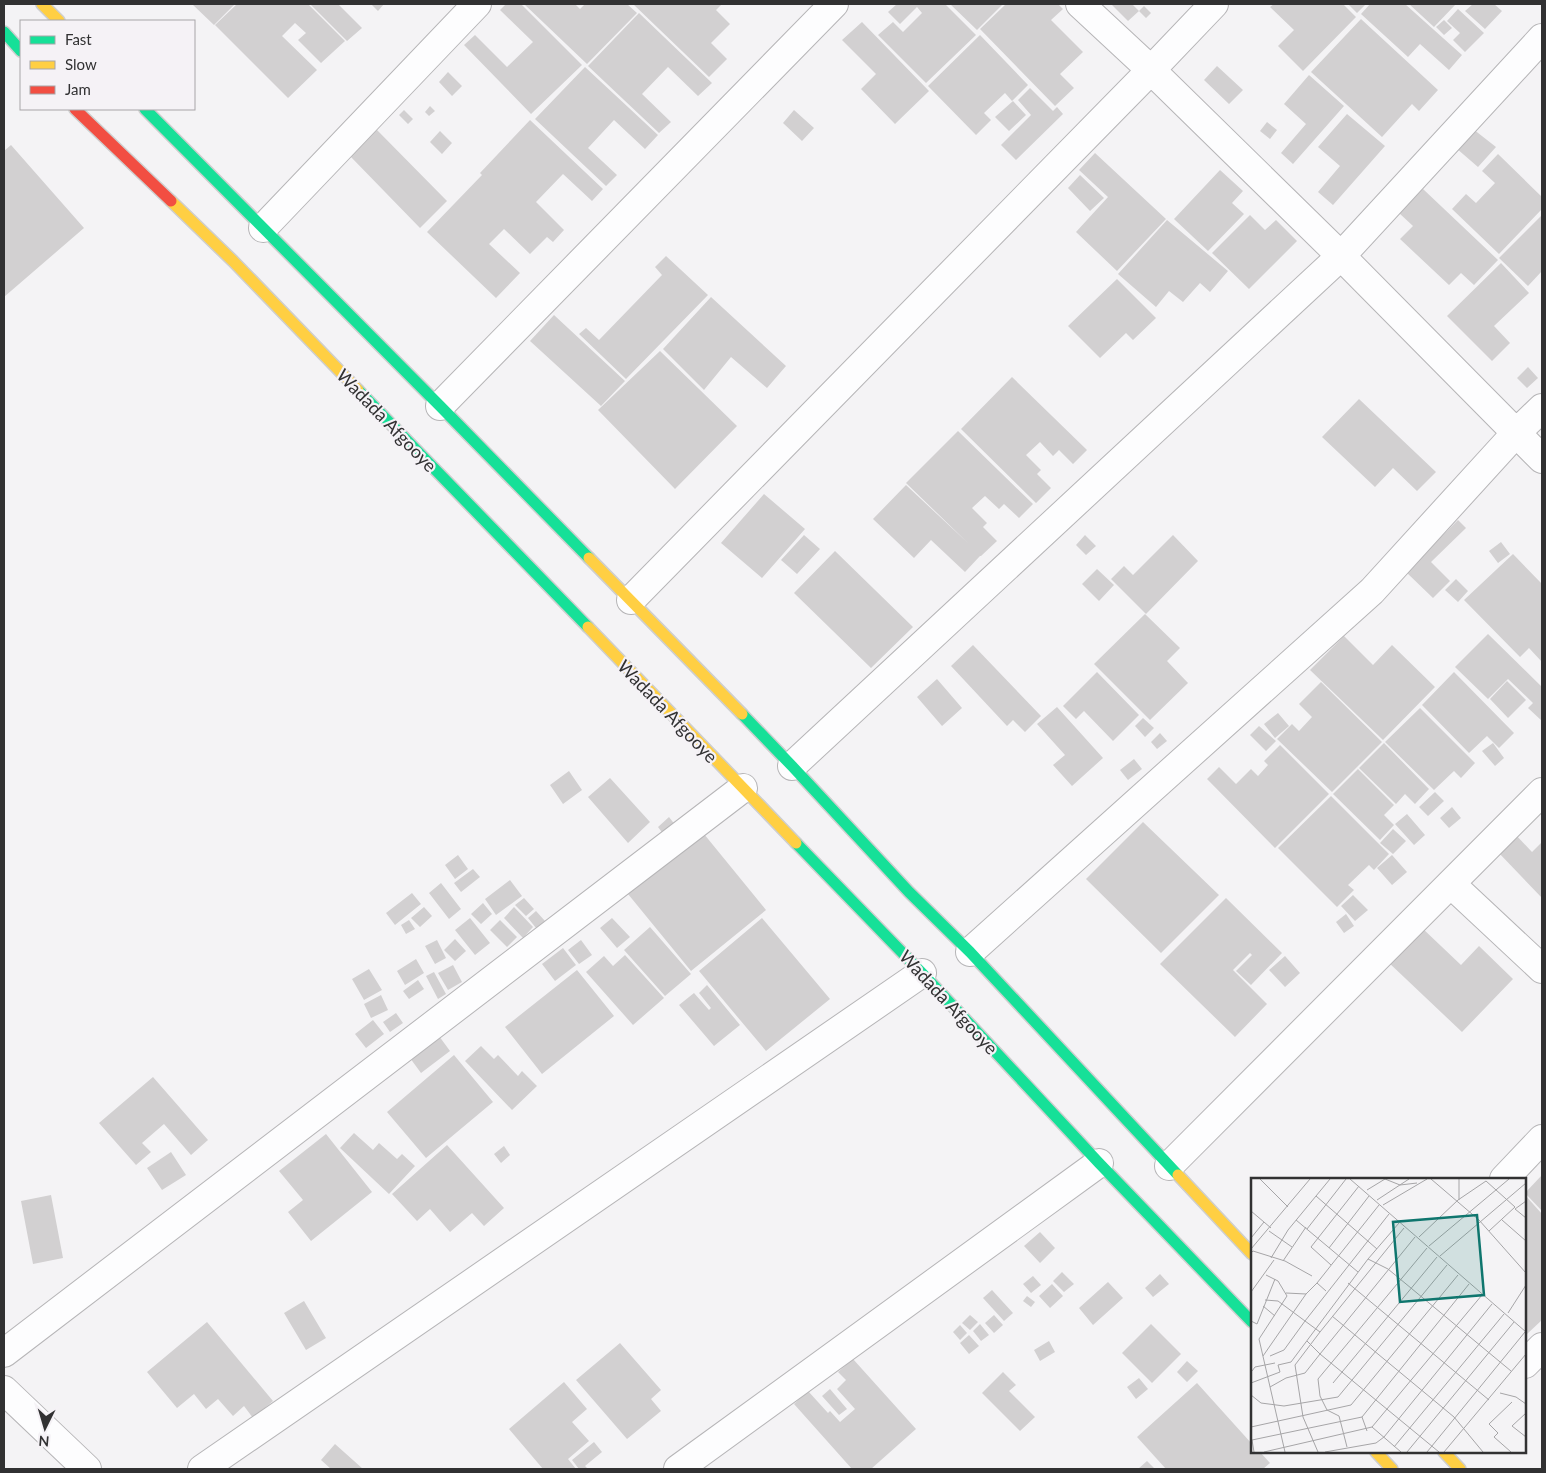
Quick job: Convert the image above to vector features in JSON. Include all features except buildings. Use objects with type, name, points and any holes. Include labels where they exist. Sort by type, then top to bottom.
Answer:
[{"type":"highway","points":[[4,32],[20,50]]},
{"type":"highway","name":"Wadada Afgooye","points":[[76,110],[232,260],[922,972],[1099,1163],[1251,1321]]},
{"type":"highway","points":[[146,110],[440,406],[792,766],[909,892],[970,952],[1102,1092],[1251,1253]]},
{"type":"highway","points":[[1377,1453],[1392,1469]]},
{"type":"highway","points":[[1445,1453],[1460,1469]]},
{"type":"street","points":[[263,228],[477,4]]},
{"type":"street","points":[[440,406],[834,4]]},
{"type":"street","points":[[1080,4],[1151,70],[1341,256],[1516,434],[1542,458]]},
{"type":"street","points":[[631,600],[1214,4]]},
{"type":"street","points":[[792,766],[1341,256],[1542,38]]},
{"type":"street","points":[[970,952],[1372,591],[1542,408]]},
{"type":"street","points":[[4,1353],[743,788]]},
{"type":"street","points":[[1169,1166],[1542,792]]},
{"type":"street","points":[[1451,884],[1542,969]]},
{"type":"street","points":[[202,1469],[922,972]]},
{"type":"street","points":[[1505,1178],[1542,1138]]},
{"type":"street","points":[[678,1469],[1099,1163]]},
{"type":"street","points":[[1526,1363],[1542,1347]]},
{"type":"street","points":[[4,1390],[87,1469]]},
{"type":"traffic: fast","points":[[4,32],[20,50]]},
{"type":"traffic: fast","points":[[146,110],[589,558]]},
{"type":"traffic: fast","points":[[358,390],[588,627]]},
{"type":"traffic: fast","points":[[742,714],[909,892],[970,952],[1178,1175]]},
{"type":"traffic: fast","points":[[796,843],[922,973],[1099,1163],[1251,1321]]},
{"type":"traffic: slow","points":[[42,4],[58,20]]},
{"type":"traffic: slow","points":[[171,201],[233,261],[358,390]]},
{"type":"traffic: slow","points":[[589,558],[742,714]]},
{"type":"traffic: slow","points":[[588,627],[796,843]]},
{"type":"traffic: slow","points":[[1178,1175],[1251,1253]]},
{"type":"traffic: slow","points":[[1377,1453],[1392,1469]]},
{"type":"traffic: slow","points":[[1445,1453],[1460,1469]]},
{"type":"traffic: jam","points":[[76,110],[171,201]]}]
